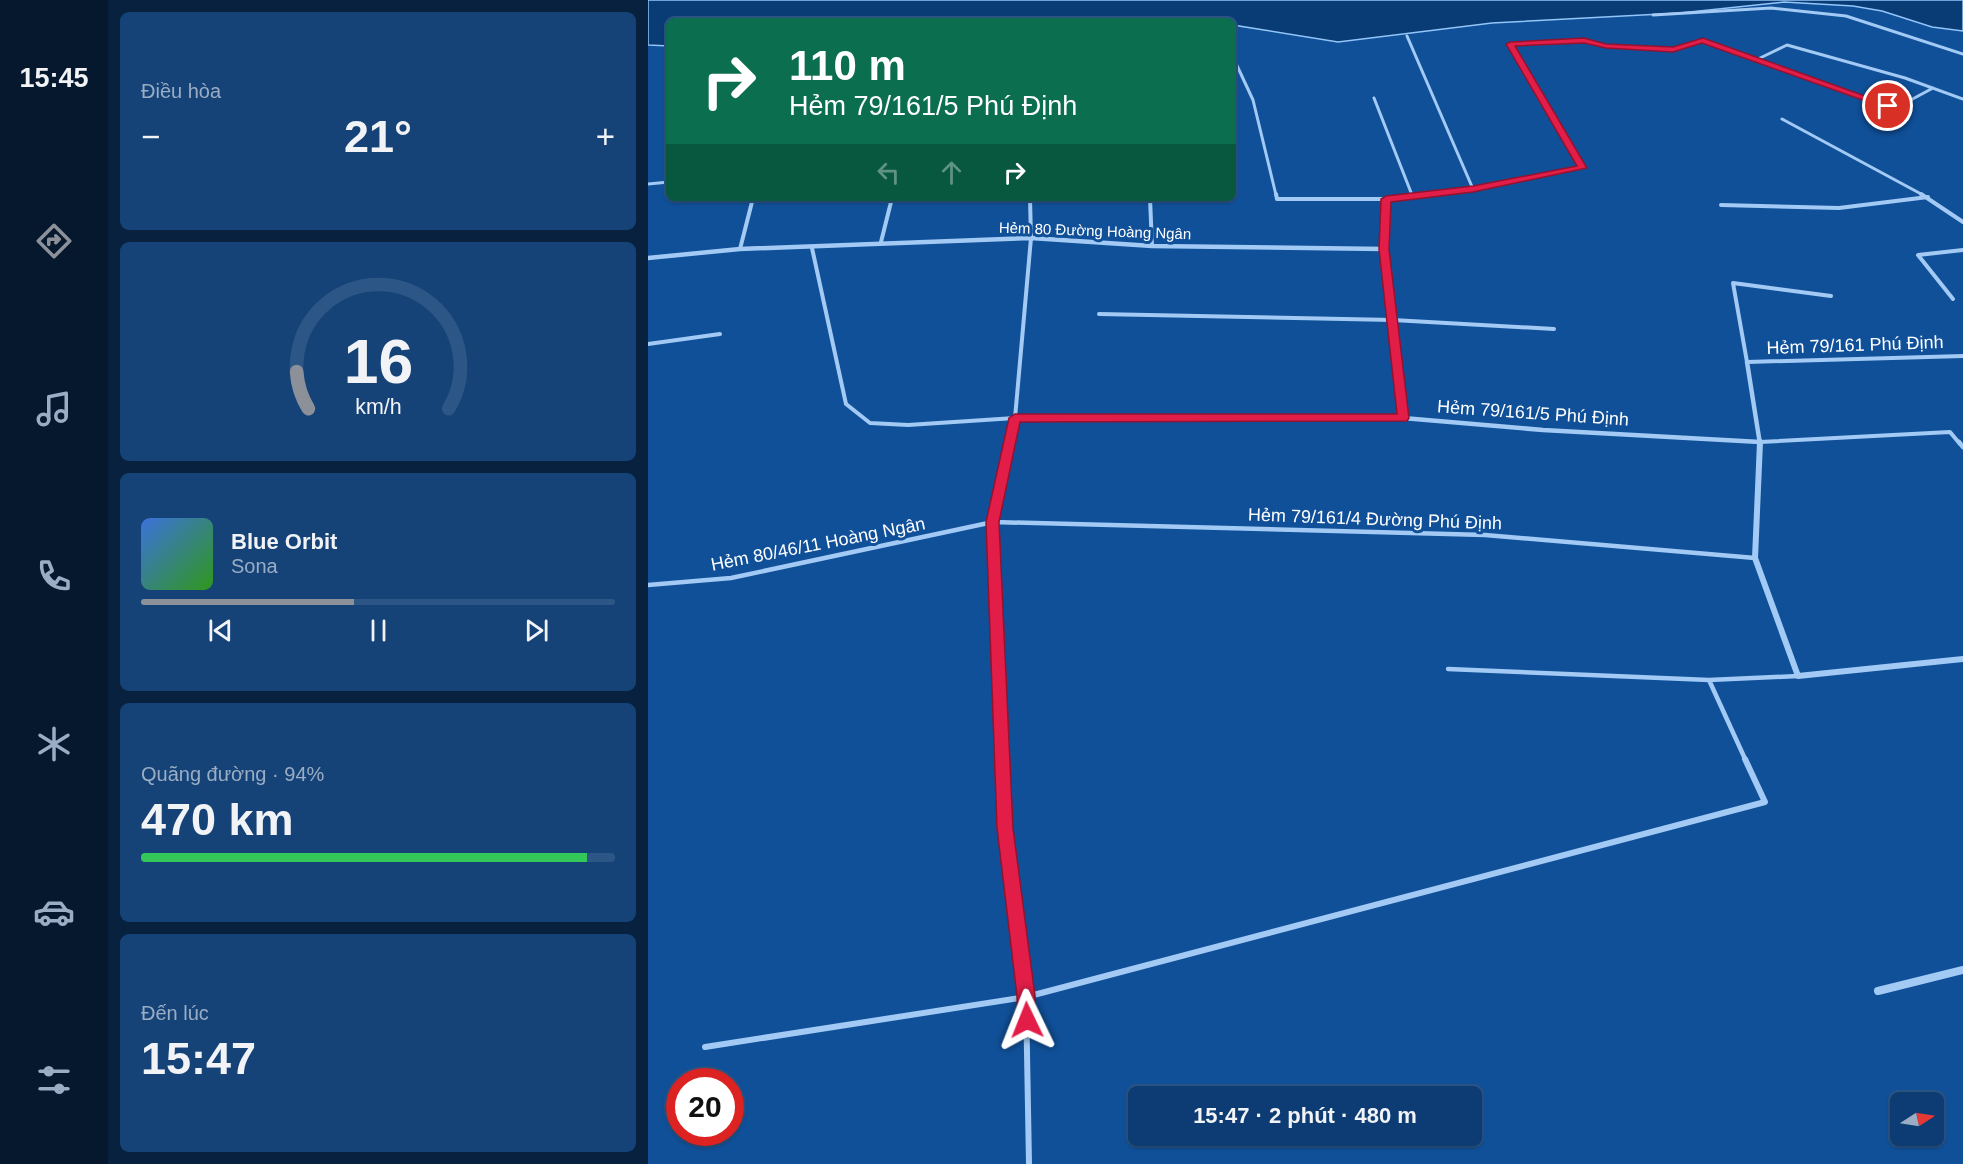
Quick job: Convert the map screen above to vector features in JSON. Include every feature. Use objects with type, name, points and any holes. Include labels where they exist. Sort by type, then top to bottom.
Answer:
[{"type":"street","points":[[1403,418],[1384,249],[1386,199],[1473,189],[1582,168],[1510,44]]},
{"type":"street","name":"Hẻm 80 Đường Hoàng Ngân","points":[[648,258],[740,249],[1031,238],[1152,246],[1384,249]]},
{"type":"street","points":[[1747,362],[1760,442],[1755,558],[1798,676],[1963,659]]},
{"type":"street","name":"Hẻm 79/161/5 Phú Định","points":[[1015,418],[1403,418],[1543,430],[1760,442]]},
{"type":"street","points":[[1878,991],[1963,970]]},
{"type":"lane","points":[[1653,15],[1771,8],[1846,16],[1963,54]]},
{"type":"lane","points":[[1407,36],[1473,189]]},
{"type":"lane","points":[[1510,44],[1584,41],[1606,46],[1673,49],[1703,40],[1894,110],[1933,88]]},
{"type":"lane","points":[[1758,59],[1787,45],[1963,99]]},
{"type":"lane","points":[[1236,63],[1253,100],[1277,200],[1386,199]]},
{"type":"lane","points":[[1374,98],[1412,195]]},
{"type":"lane","points":[[1782,119],[1928,197],[1963,222]]},
{"type":"lane","points":[[648,184],[666,182]]},
{"type":"lane","points":[[1721,205],[1839,208],[1928,197]]},
{"type":"lane","points":[[740,249],[752,201]]},
{"type":"lane","points":[[881,242],[891,201]]},
{"type":"lane","points":[[1029,1164],[1026,996],[1005,828],[993,522],[1015,418],[1031,238],[1030,201]]},
{"type":"lane","points":[[1150,201],[1152,246]]},
{"type":"lane","points":[[812,248],[846,404],[870,423],[908,425],[1015,418]]},
{"type":"lane","points":[[1953,299],[1918,255],[1963,250]]},
{"type":"lane","points":[[1747,362],[1733,283],[1831,296]]},
{"type":"lane","points":[[1100,314],[1393,320],[1554,329]]},
{"type":"lane","points":[[648,344],[720,334]]},
{"type":"lane","name":"Hẻm 79/161 Phú Định","points":[[1747,362],[1963,356]]},
{"type":"lane","points":[[1760,442],[1950,432],[1963,447]]},
{"type":"lane","name":"Hẻm 79/161/4 Đường Phú Định","points":[[993,522],[1485,535],[1755,558]]},
{"type":"lane","name":"Hẻm 80/46/11 Hoàng Ngân","points":[[648,585],[731,578],[993,522]]},
{"type":"lane","points":[[1448,669],[1709,680],[1798,676]]},
{"type":"lane","points":[[705,1047],[1026,996],[1765,802],[1709,680]]},
{"type":"water","points":[[648,0],[1963,0],[1963,31],[1932,27],[1882,11],[1853,6],[1784,2],[1680,13],[1492,23],[1338,42],[1236,25],[1236,18],[666,18],[666,46],[648,45]]},
{"type":"route","points":[[1027,1020],[1005,828],[993,522],[1015,418],[1403,418],[1384,249],[1386,199],[1473,189],[1582,168],[1510,44],[1584,41],[1606,46],[1673,49],[1703,40],[1888,106]]}]
